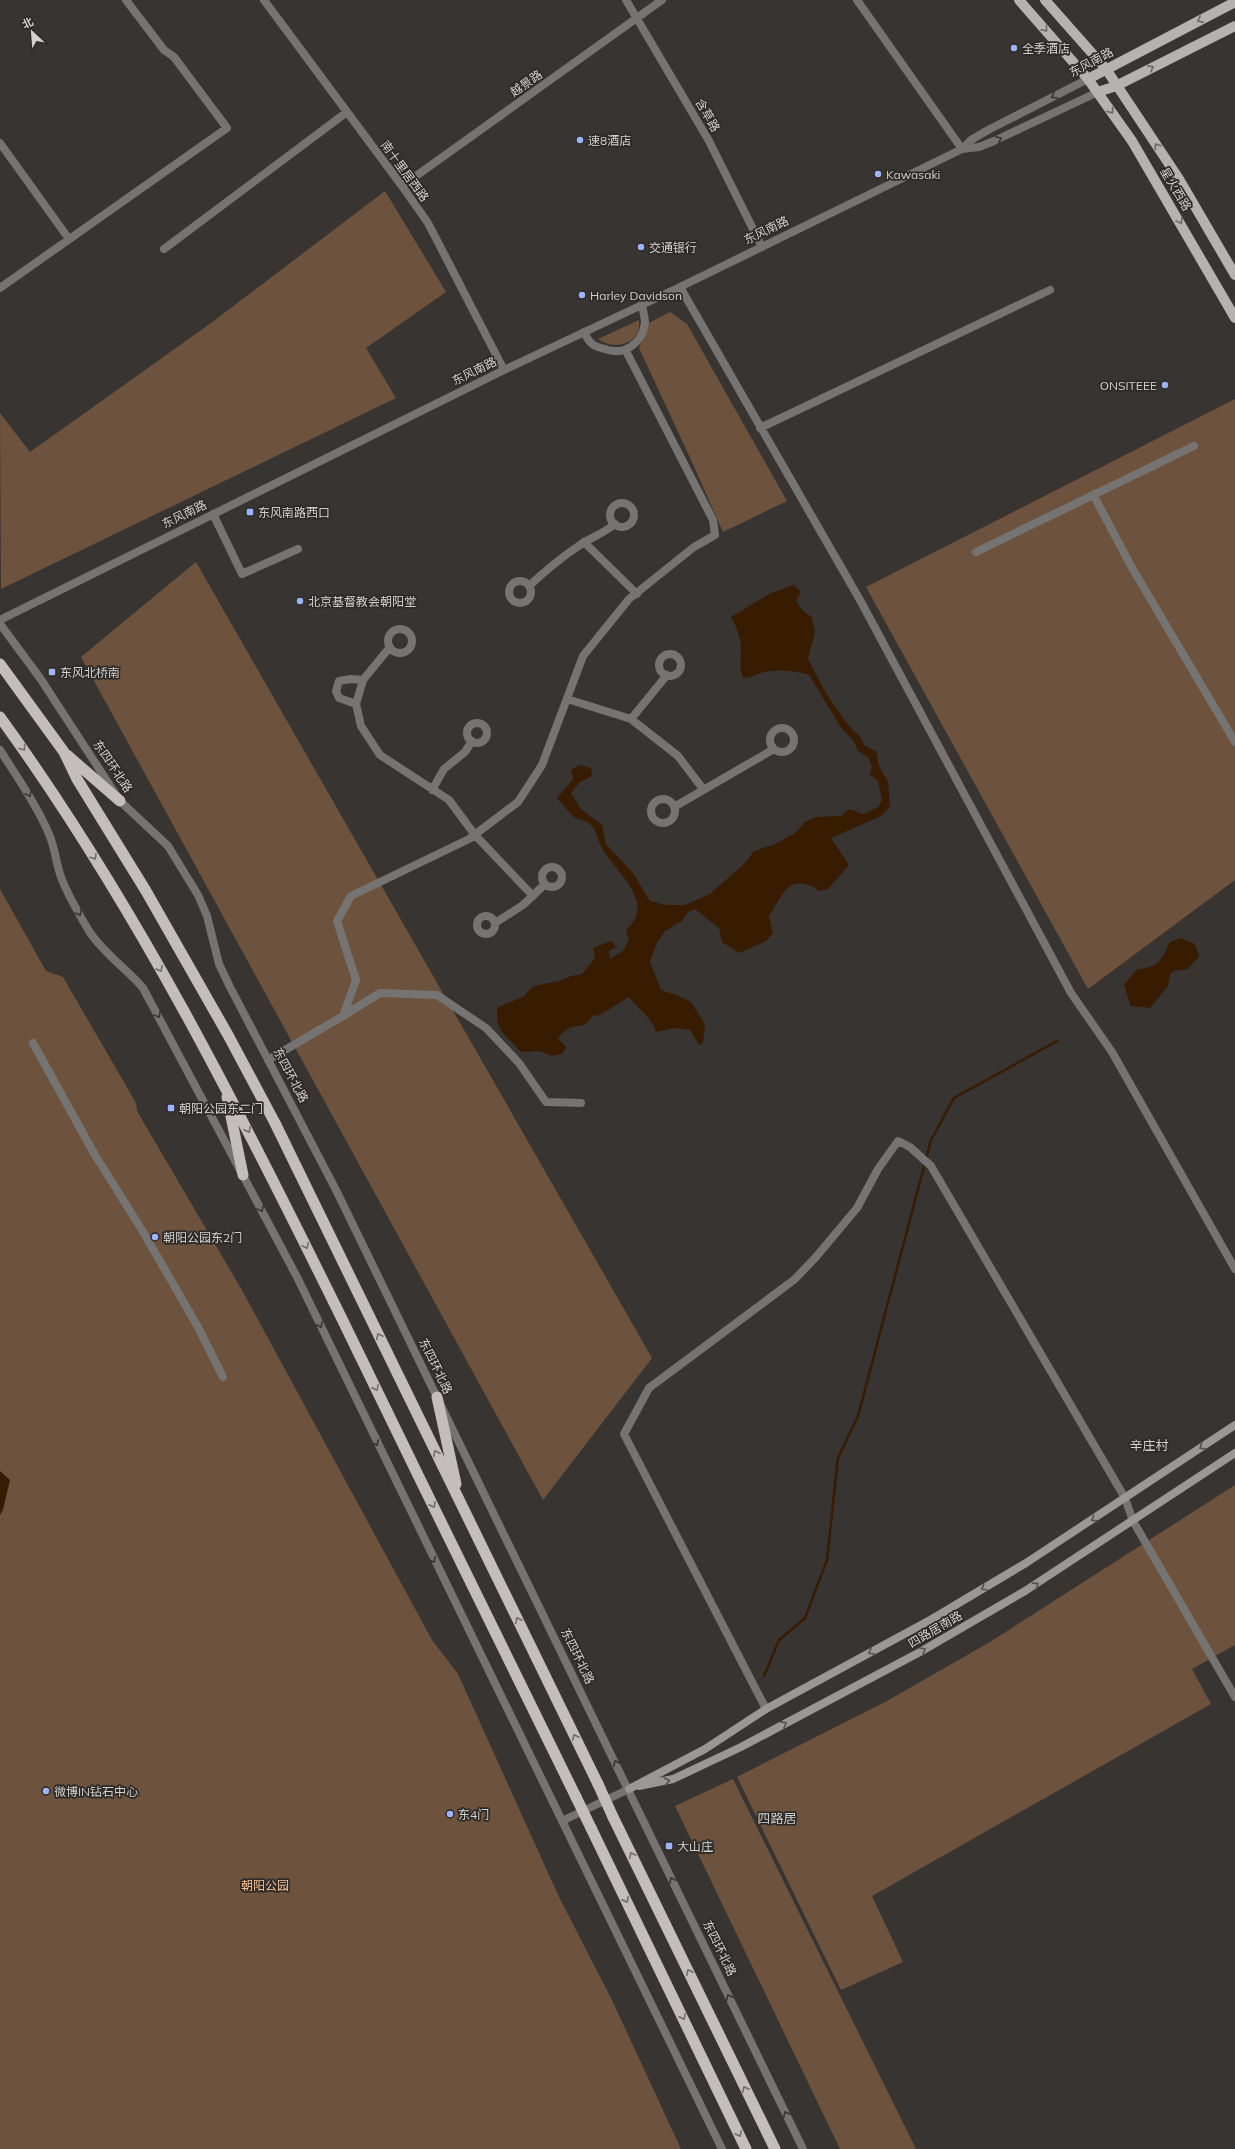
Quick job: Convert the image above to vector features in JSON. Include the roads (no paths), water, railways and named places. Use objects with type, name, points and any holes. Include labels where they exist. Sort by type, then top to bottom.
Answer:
[{"type":"highway","points":[[0,664],[64,752],[77,779],[146,891],[228,1035],[271,1116],[775,2149]]},
{"type":"highway","points":[[0,717],[46,780],[122,901],[224,1083],[576,1797],[746,2149]]},
{"type":"highway","points":[[64,752],[120,801]]},
{"type":"highway","points":[[224,1083],[243,1175]]},
{"type":"highway","points":[[437,1397],[460,1502]]},
{"type":"main road","name":"星火西路","points":[[1019,0],[1088,79],[1132,142],[1163,192],[1235,318]]},
{"type":"main road","name":"星火西路","points":[[1045,0],[1106,69],[1179,179],[1235,275]]},
{"type":"main road","name":"东风南路","points":[[1088,79],[1235,2]]},
{"type":"main road","name":"东风南路","points":[[1098,92],[1116,86],[1235,26]]},
{"type":"main road","points":[[629,1789],[705,1749],[766,1709],[932,1619],[1026,1563],[1235,1425]]},
{"type":"main road","name":"四路居南路","points":[[629,1789],[674,1779],[741,1747],[913,1656],[1025,1591],[1235,1453]]},
{"type":"street","points":[[0,288],[227,128],[174,57],[164,50],[126,0]]},
{"type":"street","name":"南十里居西路","points":[[264,0],[428,223],[504,370]]},
{"type":"street","name":"含草路","points":[[626,0],[638,18],[709,141],[762,247]]},
{"type":"street","name":"越景路","points":[[402,186],[662,0]]},
{"type":"street","points":[[857,0],[962,149]]},
{"type":"street","name":"东风南路","points":[[0,620],[504,370],[680,288],[962,149],[972,140],[988,130],[1088,79]]},
{"type":"street","name":"东风南路","points":[[962,149],[979,147],[994,141],[1098,92]]},
{"type":"street","points":[[164,249],[347,112]]},
{"type":"street","points":[[0,143],[69,239]]},
{"type":"street","points":[[680,288],[860,600],[1071,993],[1112,1052],[1235,1269]]},
{"type":"street","points":[[760,428],[1050,290]]},
{"type":"street","points":[[584,332],[591,344],[616,352],[626,351],[640,338],[643,332],[645,322],[642,305]]},
{"type":"street","points":[[343,1016],[356,980],[337,921],[351,896],[475,835],[518,802],[542,765],[583,656],[629,599],[694,547],[715,535],[713,520],[626,351]]},
{"type":"street","points":[[976,552],[1094,496],[1194,446]]},
{"type":"street","points":[[1094,496],[1131,566],[1235,742]]},
{"type":"street","points":[[213,514],[242,574],[298,548]]},
{"type":"street","points":[[529,586],[553,564],[584,542],[605,532],[615,524]]},
{"type":"street","points":[[584,542],[637,594]]},
{"type":"street","name":"东四环北路","points":[[0,624],[40,678],[120,801],[168,846],[198,895],[207,916],[220,964],[336,1190],[804,2149]]},
{"type":"street","points":[[390,647],[363,680],[356,704],[361,726],[380,755],[449,800],[475,835],[533,896]]},
{"type":"street","points":[[631,719],[667,675]]},
{"type":"street","points":[[356,704],[339,698],[336,691],[339,681],[351,679],[363,680]]},
{"type":"street","points":[[567,698],[631,719],[678,756],[703,789]]},
{"type":"street","points":[[432,790],[444,769],[465,752],[472,741]]},
{"type":"street","points":[[674,807],[774,749]]},
{"type":"street","points":[[0,750],[29,794],[49,833],[55,850],[61,876],[73,903],[90,932],[107,953],[130,973],[143,988],[296,1277],[431,1557],[722,2149]]},
{"type":"street","points":[[495,923],[533,896],[545,884]]},
{"type":"street","points":[[268,1060],[380,993],[437,995],[486,1028],[519,1062],[546,1102],[581,1103]]},
{"type":"street","points":[[33,1043],[95,1155],[142,1230],[198,1327],[223,1377]]},
{"type":"street","points":[[766,1709],[624,1434],[649,1388],[795,1279],[816,1257],[857,1208],[878,1169],[898,1141],[910,1147],[931,1166],[1125,1498],[1133,1521],[1235,1697]]},
{"type":"street","points":[[562,1821],[629,1789]]},
{"type":"waterway","points":[[764,1676],[779,1640],[805,1618],[827,1560],[838,1458],[858,1416],[931,1140],[954,1098],[1057,1041]]},
{"type":"place","name":"全季酒店","points":[[1014,48]]},
{"type":"place","name":"速8酒店","points":[[580,140]]},
{"type":"place","name":"Kawasaki","points":[[878,174]]},
{"type":"place","name":"交通银行","points":[[641,247]]},
{"type":"place","name":"Harley Davidson","points":[[582,295]]},
{"type":"place","name":"ONSITEEE","points":[[1165,385]]},
{"type":"place","name":"东风南路西口","points":[[250,512]]},
{"type":"place","name":"北京基督教会朝阳堂","points":[[300,601]]},
{"type":"place","name":"东风北桥南","points":[[52,672]]},
{"type":"place","name":"朝阳公园东二门","points":[[171,1108]]},
{"type":"place","name":"朝阳公园东2门","points":[[155,1237]]},
{"type":"place","name":"微博IN钻石中心","points":[[46,1791]]},
{"type":"place","name":"东4门","points":[[450,1814]]},
{"type":"place","name":"大山庄","points":[[669,1846]]},
{"type":"district","name":"辛庄村","points":[[1149,1445]]},
{"type":"district","name":"四路居","points":[[777,1818]]},
{"type":"park label","name":"朝阳公园","points":[[265,1885]]}]
